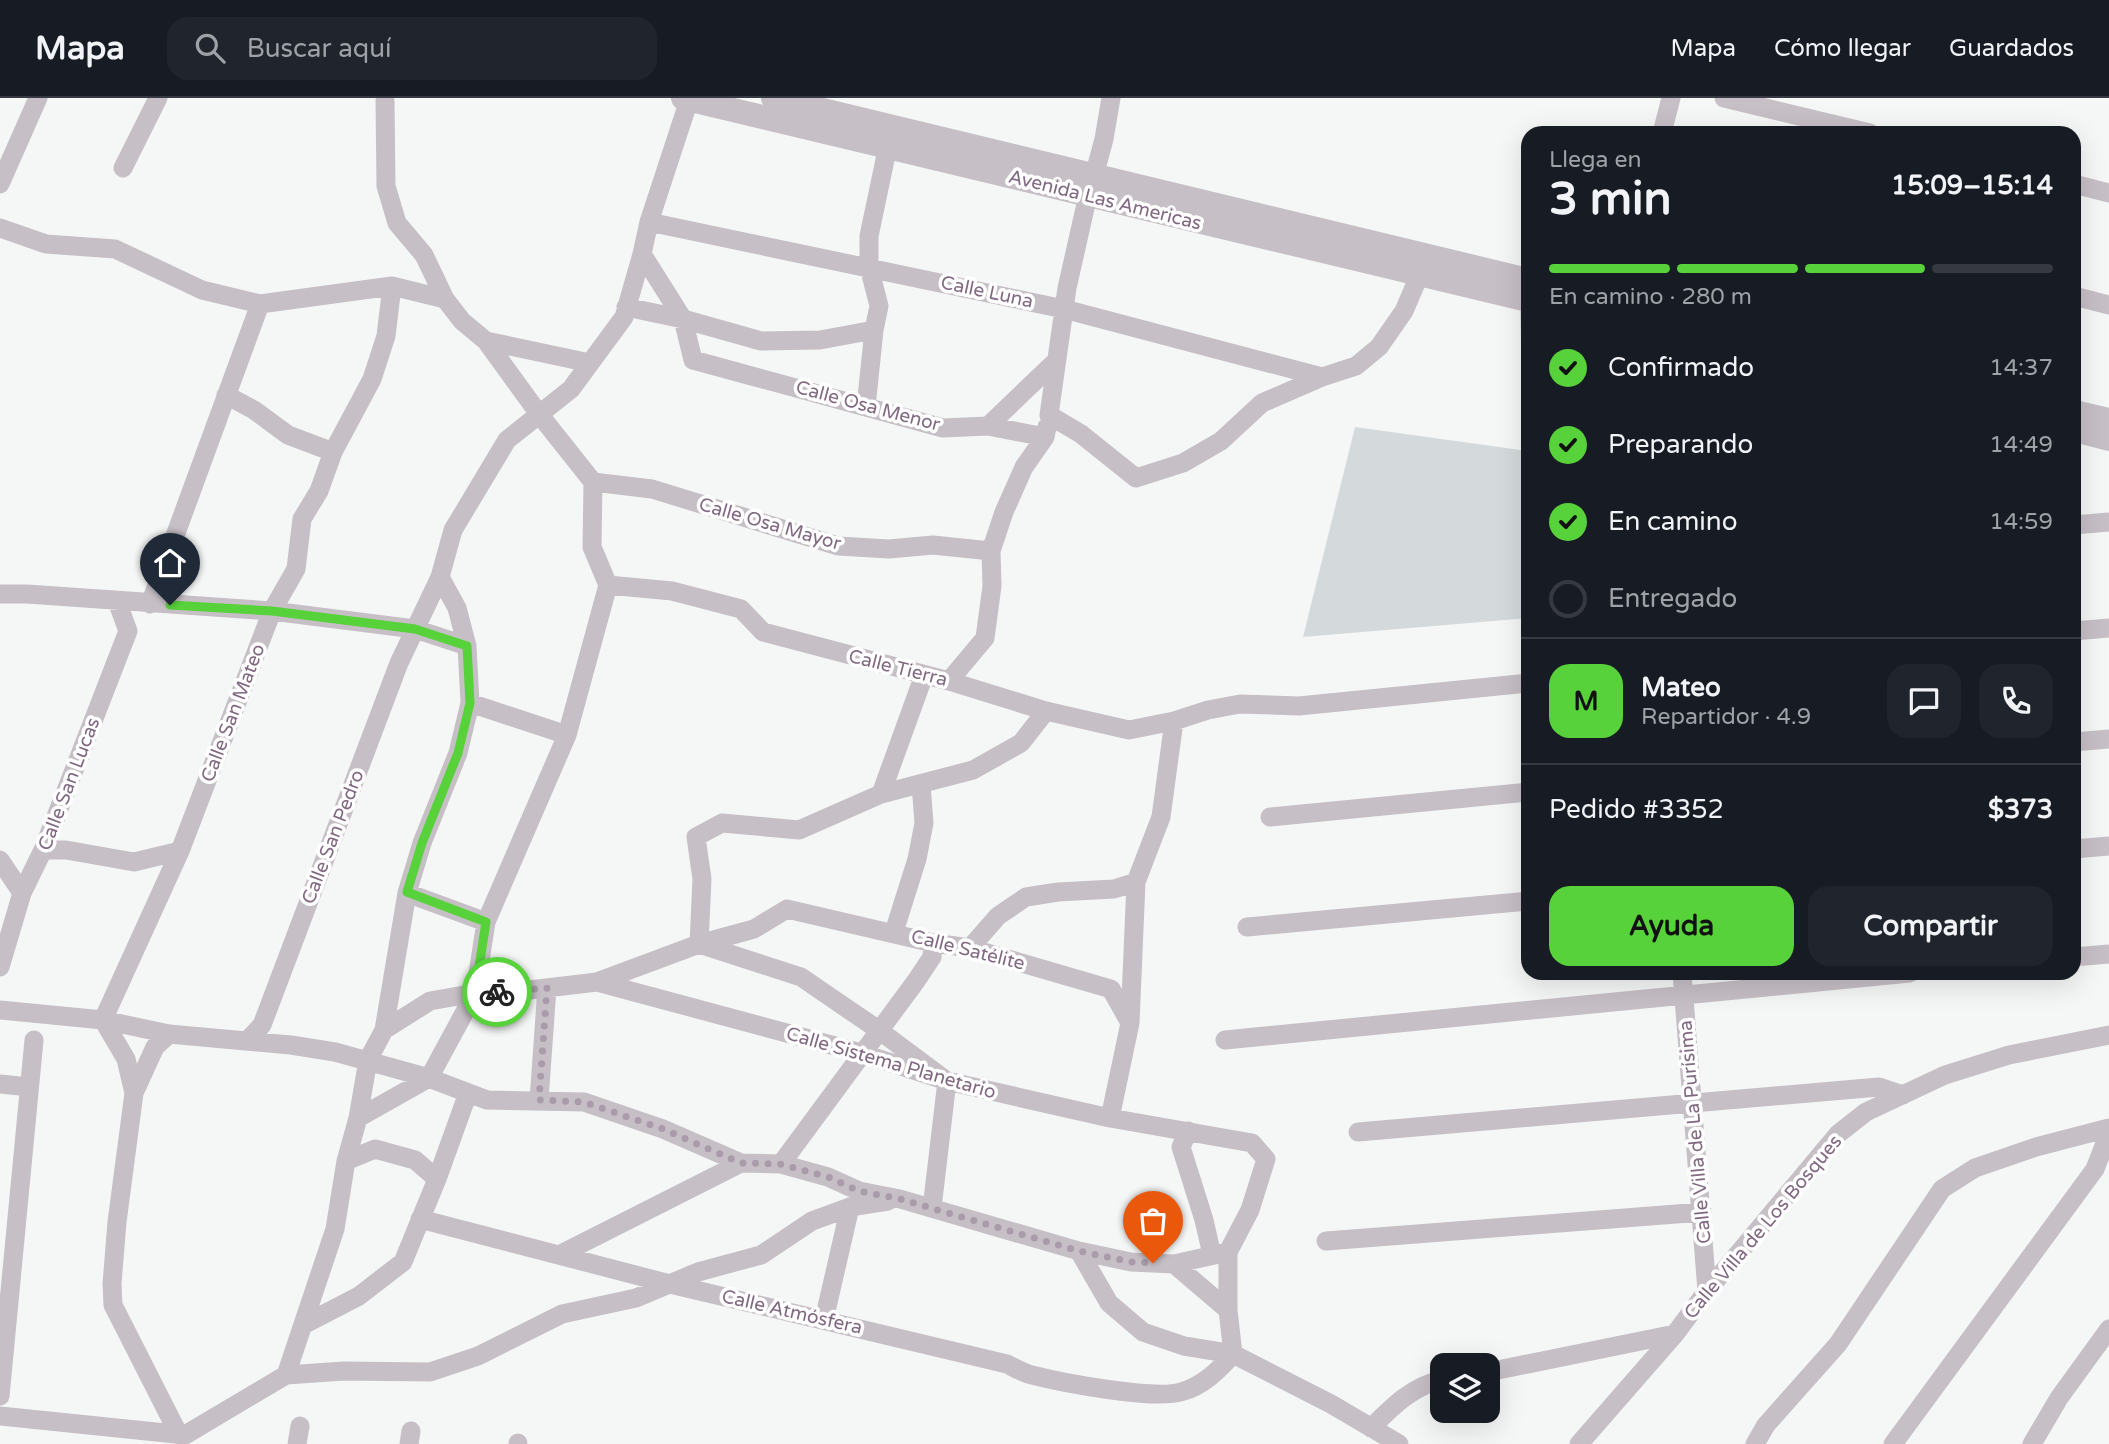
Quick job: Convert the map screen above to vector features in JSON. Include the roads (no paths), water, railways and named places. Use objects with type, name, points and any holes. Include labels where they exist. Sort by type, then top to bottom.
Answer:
[{"type":"street","points":[[0,184],[38,98]]},
{"type":"street","points":[[123,168],[158,98]]},
{"type":"street","name":"Avenida Las Americas","points":[[773,98],[890,137]]},
{"type":"street","points":[[949,681],[985,638],[992,586],[991,551],[1004,512],[1024,467],[1045,438],[1064,309],[1111,98]]},
{"type":"street","points":[[1664,126],[1671,98]]},
{"type":"street","points":[[1724,98],[1841,126]]},
{"type":"street","name":"Avenida Las Americas","points":[[686,99],[748,106],[890,137],[1091,186],[1419,275],[1521,298]]},
{"type":"street","name":"Calle San Pedro","points":[[247,1041],[262,1025],[399,663],[440,577],[453,530],[507,440],[571,389],[624,317],[686,99]]},
{"type":"street","points":[[358,1118],[429,1078],[475,993],[486,922],[567,735],[608,585],[592,547],[593,482],[486,341],[462,321],[445,299],[424,255],[397,223],[386,186],[385,101]]},
{"type":"street","points":[[866,407],[879,306],[869,267],[869,236],[890,137]]},
{"type":"street","name":"Avenida Las Americas","points":[[1091,186],[1521,278]]},
{"type":"street","points":[[2081,186],[2109,193]]},
{"type":"street","name":"Calle Luna","points":[[649,222],[1064,309],[1322,377]]},
{"type":"street","points":[[0,228],[46,244],[115,248],[202,290],[260,304],[392,286],[445,299]]},
{"type":"street","points":[[642,254],[683,319]]},
{"type":"street","points":[[1049,415],[1081,434],[1136,478],[1183,463],[1221,441],[1262,403],[1322,377],[1356,366],[1379,347],[1404,311],[1419,275]]},
{"type":"street","name":"Calle San Mateo","points":[[103,1020],[180,851],[272,611],[296,569],[302,519],[319,491],[333,452],[372,379],[386,336],[392,286]]},
{"type":"street","points":[[2081,298],[2109,305]]},
{"type":"street","points":[[150,604],[260,304]]},
{"type":"street","points":[[626,307],[683,319],[761,341],[820,340],[874,330]]},
{"type":"street","name":"Calle Osa Menor","points":[[683,319],[693,360],[943,428],[988,426],[1045,438]]},
{"type":"street","points":[[486,341],[590,363]]},
{"type":"street","points":[[988,426],[1056,360]]},
{"type":"street","points":[[226,395],[254,410],[288,435],[333,452]]},
{"type":"street","points":[[2081,414],[2109,420]]},
{"type":"street","points":[[2081,432],[2109,439]]},
{"type":"street","name":"Calle Osa Mayor","points":[[593,482],[652,489],[838,546],[889,549],[933,545],[991,551]]},
{"type":"street","points":[[2081,524],[2109,522]]},
{"type":"street","points":[[286,1376],[335,1229],[346,1161],[358,1118],[368,1060],[384,1030],[407,892],[422,843],[458,753],[470,703],[467,646],[457,608],[440,577]]},
{"type":"street","name":"Calle Tierra","points":[[608,585],[672,591],[741,609],[763,632],[949,681],[1046,711],[1129,730],[1174,721],[1208,709],[1240,704],[1299,706],[1521,684]]},
{"type":"street","points":[[0,594],[272,611],[415,629],[467,646]]},
{"type":"street","name":"Calle San Lucas","points":[[0,967],[22,893],[43,850],[128,631],[117,601]]},
{"type":"street","points":[[2081,630],[2109,628]]},
{"type":"street","points":[[881,794],[924,675]]},
{"type":"street","points":[[470,703],[567,735]]},
{"type":"street","points":[[699,944],[702,879],[696,837],[722,823],[799,830],[881,794],[973,770],[1021,743],[1046,711]]},
{"type":"street","points":[[1110,1118],[1130,1023],[1136,882],[1161,817],[1174,721]]},
{"type":"street","points":[[2081,741],[2109,739]]},
{"type":"street","points":[[894,932],[924,823],[921,785]]},
{"type":"street","points":[[1270,817],[1521,793]]},
{"type":"street","points":[[2081,848],[2109,846]]},
{"type":"street","points":[[43,850],[66,850],[134,862],[180,851]]},
{"type":"street","points":[[0,860],[22,893]]},
{"type":"street","points":[[970,948],[998,916],[1026,897],[1114,889],[1136,882]]},
{"type":"street","points":[[407,892],[486,922]]},
{"type":"street","points":[[1247,927],[1521,902]]},
{"type":"street","name":"Calle Satélite","points":[[699,944],[754,929],[787,909],[933,943],[970,948],[1111,989],[1130,1023]]},
{"type":"street","points":[[780,1164],[932,957],[933,943]]},
{"type":"street","points":[[384,1030],[430,1002],[475,993],[597,982],[699,944],[801,977],[880,1031],[947,1082],[932,1202]]},
{"type":"street","points":[[2081,956],[2109,954]]},
{"type":"street","name":"Calle Villa de La Purísima","points":[[1683,980],[1707,1291]]},
{"type":"street","points":[[1225,1040],[1841,980]]},
{"type":"street","name":"Calle Sistema Planetario","points":[[597,982],[861,1053],[947,1082],[1110,1118],[1252,1143],[1266,1159],[1250,1210],[1220,1254]]},
{"type":"street","points":[[539,1100],[547,988]]},
{"type":"street","points":[[0,1010],[103,1020],[169,1034],[291,1045],[368,1060],[399,1072],[429,1078],[487,1100],[584,1102],[663,1129],[741,1163],[780,1164],[828,1177],[859,1191],[932,1202],[1079,1251],[1131,1262],[1174,1264],[1220,1254]]},
{"type":"street","points":[[103,1020],[126,1059],[134,1093]]},
{"type":"street","points":[[169,1034],[155,1048],[134,1093],[112,1284],[113,1305],[183,1438]]},
{"type":"street","name":"Calle Villa de Los Bosques","points":[[1579,1444],[1675,1334],[1707,1291],[1838,1134],[1866,1112],[1945,1075],[2009,1055],[2109,1035]]},
{"type":"street","points":[[0,1396],[34,1040]]},
{"type":"street","points":[[0,1084],[29,1087]]},
{"type":"street","points":[[1358,1132],[1879,1087],[1903,1095]]},
{"type":"street","points":[[303,1325],[359,1296],[403,1262],[468,1093]]},
{"type":"street","points":[[1755,1444],[1766,1425],[1838,1344],[1942,1189],[1975,1168],[2036,1147],[2109,1130]]},
{"type":"street","points":[[1893,1444],[2095,1169],[2109,1130]]},
{"type":"street","points":[[1188,1131],[1181,1147],[1204,1220],[1220,1254],[1233,1354]]},
{"type":"street","points":[[346,1161],[375,1149],[415,1160],[437,1179]]},
{"type":"street","points":[[559,1255],[741,1163]]},
{"type":"street","points":[[0,1416],[183,1438],[286,1376],[344,1371],[430,1372],[478,1356],[562,1314],[636,1298],[698,1272],[761,1255],[812,1222],[850,1207],[900,1199]]},
{"type":"street","points":[[824,1320],[850,1207]]},
{"type":"street","points":[[1326,1241],[1702,1212]]},
{"type":"street","name":"Calle Atmósfera","points":[[421,1219],[670,1284],[1007,1364],[1029,1374],[1165,1395],[1184,1391],[1215,1374],[1233,1354]]},
{"type":"street","points":[[1079,1251],[1110,1303],[1143,1332],[1184,1346],[1233,1354],[1399,1444]]},
{"type":"street","points":[[1174,1264],[1228,1310]]},
{"type":"street","points":[[2032,1444],[2059,1398],[2109,1329]]},
{"type":"street","points":[[1500,1370],[1675,1334]]},
{"type":"street","points":[[1371,1428],[1396,1402],[1430,1382]]}]
